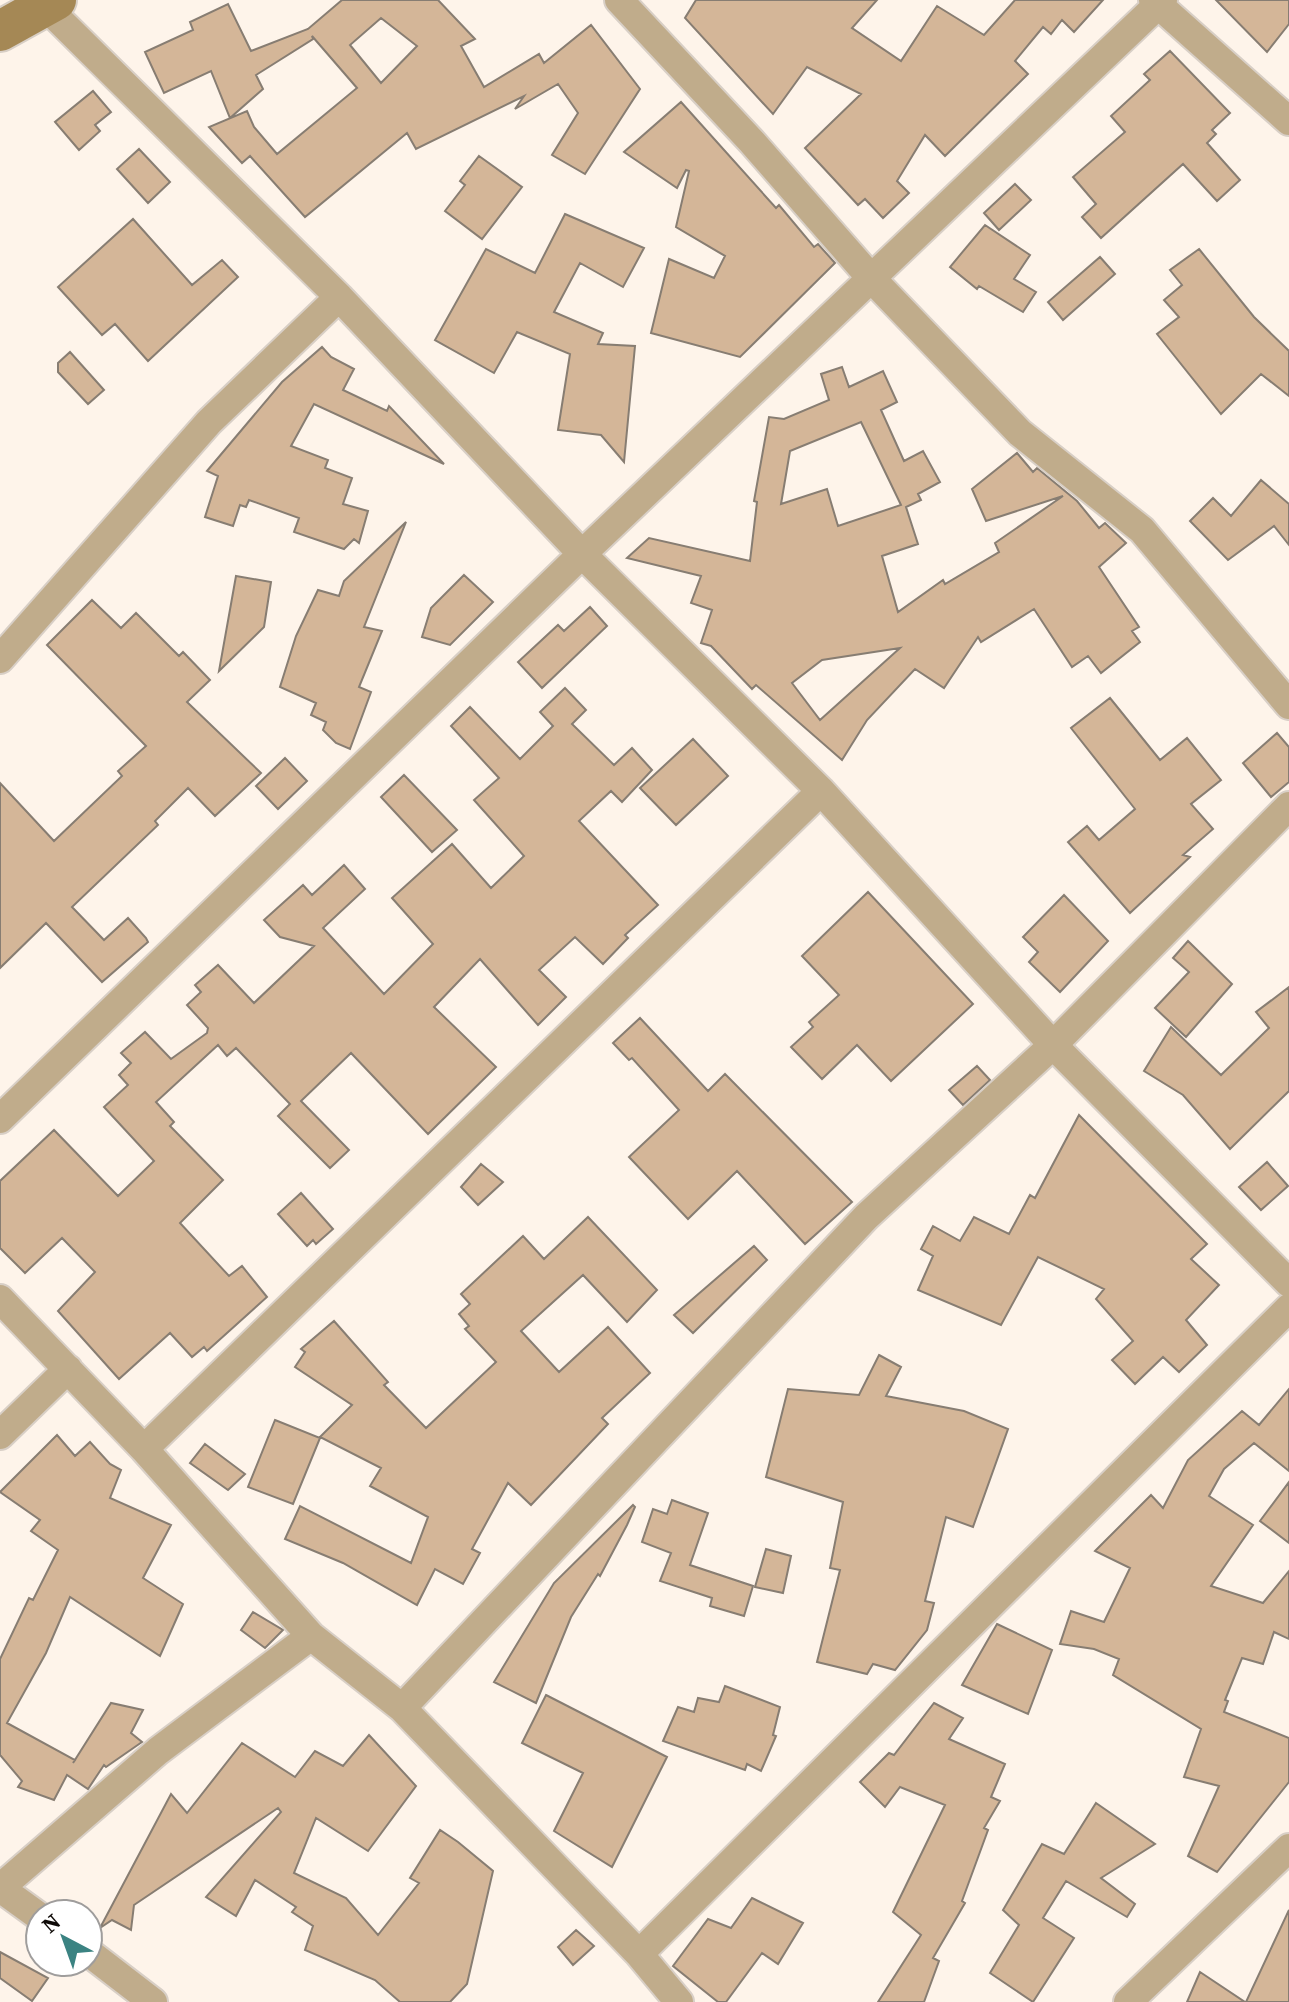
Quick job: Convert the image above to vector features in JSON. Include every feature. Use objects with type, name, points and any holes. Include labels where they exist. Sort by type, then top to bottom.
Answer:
[{"type":"street","points":[[619,0],[752,142],[871,278],[1020,433],[1142,530],[1289,705]]},
{"type":"street","points":[[0,1119],[582,554],[1158,2],[1289,121]]},
{"type":"street","points":[[0,31],[50,3],[339,297],[582,554],[821,791],[1053,1045],[1289,1283]]},
{"type":"street","points":[[0,659],[209,422],[339,297]]},
{"type":"street","points":[[144,1449],[821,791]]},
{"type":"street","points":[[402,1708],[866,1217],[1053,1045],[1289,806]]},
{"type":"street","points":[[0,1299],[144,1449],[311,1636],[402,1708],[639,1954],[679,2002]]},
{"type":"street","points":[[639,1954],[1289,1308]]},
{"type":"street","points":[[0,1435],[68,1369]]},
{"type":"street","points":[[24,1905],[0,1888],[158,1751],[311,1636]]},
{"type":"street","points":[[1128,2002],[1289,1848]]},
{"type":"street","points":[[104,1964],[153,2002]]},
{"type":"building","points":[[342,0],[438,0],[475,39],[461,46],[484,87],[539,54],[544,63],[591,25],[640,89],[585,174],[552,155],[578,113],[558,84],[515,109],[524,96],[416,149],[407,133],[305,217],[250,156],[242,163],[209,127],[247,111],[254,127],[277,154],[357,88],[312,36],[313,39],[256,75],[263,89],[230,118],[211,71],[164,93],[145,52],[193,30],[190,22],[228,4],[251,51],[308,29]],"holes":[[[381,18],[417,46],[381,83],[350,45]]]},
{"type":"building","points":[[696,0],[877,0],[852,28],[901,61],[937,6],[984,35],[1015,0],[1103,0],[1074,32],[1062,20],[1051,34],[1043,27],[1015,61],[1028,74],[945,156],[925,135],[897,181],[909,193],[883,218],[865,199],[858,205],[805,148],[861,94],[807,67],[773,114],[685,18]]},
{"type":"building","points":[[1216,0],[1289,0],[1289,24],[1267,52]]},
{"type":"building","points":[[1170,51],[1230,113],[1212,130],[1216,134],[1207,143],[1240,180],[1217,201],[1183,164],[1101,238],[1082,217],[1096,204],[1073,177],[1125,132],[1111,116],[1150,80],[1144,74]]},
{"type":"building","points":[[93,91],[111,112],[95,125],[100,131],[79,150],[55,122]]},
{"type":"building","points":[[681,102],[776,208],[779,205],[814,247],[818,244],[835,263],[740,357],[651,333],[669,259],[714,278],[725,256],[676,227],[689,171],[686,170],[677,188],[624,152]]},
{"type":"building","points":[[139,149],[170,182],[148,203],[117,169]]},
{"type":"building","points":[[479,156],[522,187],[482,239],[445,211],[465,185],[460,181]]},
{"type":"building","points":[[1015,184],[1031,200],[999,230],[984,213]]},
{"type":"building","points":[[565,214],[644,248],[623,287],[580,263],[554,312],[603,333],[598,344],[635,346],[624,462],[601,435],[558,430],[570,354],[517,332],[494,373],[435,340],[486,249],[535,273]]},
{"type":"building","points":[[133,219],[192,285],[222,260],[238,277],[148,361],[115,324],[102,335],[58,287]]},
{"type":"building","points":[[985,225],[1030,255],[1014,279],[1036,292],[1023,312],[979,286],[977,289],[950,267]]},
{"type":"building","points":[[1199,249],[1254,317],[1289,351],[1289,396],[1261,374],[1221,414],[1157,334],[1179,317],[1164,300],[1182,285],[1170,270]]},
{"type":"building","points":[[1100,257],[1115,274],[1063,320],[1048,302]]},
{"type":"building","points":[[322,347],[331,357],[354,369],[343,390],[387,411],[389,406],[444,464],[314,404],[291,446],[328,460],[325,468],[352,478],[343,504],[368,511],[359,543],[354,539],[344,549],[294,532],[299,518],[249,500],[246,507],[240,505],[233,526],[205,517],[218,476],[207,471],[282,382]]},
{"type":"building","points":[[70,352],[104,390],[88,404],[58,372],[58,363]]},
{"type":"building","points":[[842,367],[849,387],[883,371],[897,402],[881,410],[904,461],[923,451],[940,482],[918,494],[921,500],[906,507],[918,544],[882,556],[898,612],[943,580],[945,584],[999,552],[995,543],[1063,496],[986,521],[972,489],[1017,453],[1033,472],[1037,468],[1077,501],[1099,528],[1105,523],[1126,543],[1099,567],[1139,627],[1132,631],[1140,642],[1101,673],[1088,656],[1072,667],[1034,609],[981,642],[978,637],[944,688],[915,669],[867,720],[842,760],[756,685],[752,689],[711,646],[701,643],[712,610],[691,603],[701,576],[627,558],[649,538],[750,561],[757,502],[754,501],[769,417],[784,419],[829,400],[821,374]],"holes":[[[861,422],[901,505],[838,526],[827,489],[781,504],[790,451]],[[900,648],[820,720],[792,683],[822,660]]]},
{"type":"building","points":[[1261,480],[1289,504],[1289,545],[1274,526],[1228,560],[1190,521],[1213,498],[1231,516]]},
{"type":"building","points":[[406,522],[364,627],[382,631],[359,687],[371,692],[350,749],[336,743],[323,730],[326,722],[311,715],[316,703],[280,687],[296,636],[318,590],[339,596],[344,581]]},
{"type":"building","points":[[464,575],[493,602],[450,645],[422,637],[431,608]]},
{"type":"building","points":[[236,576],[271,582],[264,627],[219,671]]},
{"type":"building","points":[[92,600],[121,628],[136,613],[179,656],[183,652],[210,680],[187,702],[261,773],[215,816],[188,788],[155,821],[158,825],[72,907],[104,940],[128,918],[148,942],[102,982],[46,923],[0,968],[0,783],[54,841],[122,776],[118,771],[146,746],[47,645]]},
{"type":"building","points":[[590,607],[607,626],[542,688],[518,662],[558,625],[564,631]]},
{"type":"building","points":[[565,688],[586,710],[572,724],[614,765],[632,748],[652,770],[622,802],[611,791],[579,821],[658,905],[625,935],[628,938],[603,964],[575,937],[539,970],[566,997],[538,1025],[480,959],[434,1007],[496,1067],[428,1134],[351,1053],[301,1101],[349,1150],[330,1168],[278,1116],[290,1104],[236,1048],[227,1056],[218,1045],[156,1102],[174,1122],[170,1126],[223,1180],[180,1223],[229,1276],[242,1266],[267,1297],[207,1351],[204,1347],[192,1357],[170,1333],[119,1379],[58,1311],[95,1272],[62,1238],[25,1273],[0,1248],[0,1181],[54,1130],[118,1196],[154,1161],[104,1107],[128,1085],[119,1075],[131,1063],[121,1053],[145,1032],[171,1059],[207,1033],[208,1028],[187,1005],[201,992],[195,985],[218,965],[254,1003],[314,946],[280,937],[264,920],[303,885],[312,895],[344,865],[365,889],[323,928],[384,994],[433,944],[392,898],[452,844],[491,888],[524,856],[474,800],[499,778],[451,726],[470,707],[520,759],[553,726],[540,712]]},
{"type":"building","points":[[1110,698],[1160,760],[1187,738],[1221,780],[1191,804],[1213,829],[1183,855],[1190,857],[1130,913],[1068,842],[1087,826],[1099,840],[1135,809],[1071,728]]},
{"type":"building","points":[[1277,733],[1289,747],[1289,782],[1271,797],[1243,763]]},
{"type":"building","points":[[693,739],[728,776],[676,825],[640,788]]},
{"type":"building","points":[[285,758],[307,781],[278,809],[256,786]]},
{"type":"building","points":[[404,775],[457,830],[432,852],[381,797]]},
{"type":"building","points":[[868,892],[973,1004],[891,1081],[857,1045],[822,1079],[791,1047],[813,1027],[809,1022],[839,995],[802,956]]},
{"type":"building","points":[[1064,895],[1108,941],[1060,992],[1029,962],[1038,952],[1023,937]]},
{"type":"building","points":[[1188,941],[1232,984],[1186,1037],[1155,1008],[1189,972],[1173,958]]},
{"type":"building","points":[[1289,987],[1289,1091],[1230,1149],[1183,1095],[1144,1071],[1171,1027],[1221,1075],[1269,1028],[1256,1012]]},
{"type":"building","points":[[640,1018],[708,1091],[725,1074],[852,1202],[805,1244],[737,1171],[688,1219],[629,1157],[679,1110],[632,1058],[629,1060],[613,1043]]},
{"type":"building","points":[[977,1066],[990,1080],[963,1105],[949,1090]]},
{"type":"building","points":[[1079,1115],[1207,1244],[1191,1259],[1219,1285],[1186,1320],[1207,1345],[1179,1372],[1163,1357],[1135,1384],[1112,1360],[1133,1341],[1096,1299],[1104,1289],[1038,1257],[1001,1325],[918,1290],[933,1256],[921,1249],[933,1226],[960,1241],[974,1217],[1009,1234],[1030,1195],[1035,1198]]},
{"type":"building","points":[[1267,1162],[1288,1186],[1261,1210],[1239,1187]]},
{"type":"building","points":[[481,1164],[503,1182],[478,1205],[461,1187]]},
{"type":"building","points":[[301,1193],[333,1229],[316,1244],[313,1240],[307,1246],[278,1214]]},
{"type":"building","points":[[588,1217],[657,1290],[627,1322],[583,1275],[521,1331],[559,1372],[608,1327],[650,1373],[602,1418],[608,1424],[531,1505],[508,1483],[472,1549],[480,1553],[463,1584],[435,1569],[417,1605],[343,1563],[285,1539],[300,1506],[411,1563],[428,1517],[370,1486],[381,1468],[320,1437],[352,1405],[295,1367],[305,1352],[301,1349],[334,1321],[388,1382],[384,1385],[426,1428],[496,1362],[465,1329],[469,1326],[459,1314],[470,1304],[461,1294],[523,1236],[544,1259]]},
{"type":"building","points":[[754,1246],[767,1260],[693,1333],[674,1315]]},
{"type":"building","points":[[879,1355],[901,1367],[886,1396],[964,1411],[1008,1429],[973,1527],[946,1517],[925,1601],[934,1603],[927,1630],[895,1670],[873,1664],[867,1674],[817,1662],[840,1570],[830,1568],[843,1502],[766,1477],[788,1389],[859,1395]]},
{"type":"building","points":[[1289,1389],[1289,1471],[1254,1443],[1224,1469],[1209,1496],[1253,1525],[1211,1586],[1263,1603],[1289,1571],[1289,1639],[1274,1632],[1263,1664],[1242,1658],[1225,1700],[1228,1701],[1224,1712],[1289,1738],[1289,1782],[1217,1872],[1188,1856],[1219,1786],[1184,1777],[1201,1729],[1113,1675],[1119,1659],[1094,1649],[1060,1644],[1071,1611],[1104,1622],[1130,1568],[1095,1551],[1151,1495],[1163,1508],[1188,1460],[1242,1411],[1259,1425]]},
{"type":"building","points":[[275,1420],[320,1438],[293,1504],[248,1487]]},
{"type":"building","points":[[57,1435],[75,1456],[90,1442],[110,1464],[121,1470],[110,1498],[171,1525],[143,1578],[183,1604],[160,1656],[70,1597],[46,1653],[7,1723],[75,1760],[111,1703],[143,1710],[131,1733],[142,1742],[106,1767],[104,1765],[88,1789],[67,1775],[54,1800],[18,1787],[22,1781],[0,1755],[0,1659],[29,1598],[33,1600],[58,1550],[31,1531],[40,1520],[0,1492]]},
{"type":"building","points":[[205,1444],[245,1474],[228,1490],[190,1463]]},
{"type":"building","points":[[1289,1482],[1289,1543],[1260,1521]]},
{"type":"building","points":[[672,1500],[708,1513],[690,1565],[753,1586],[744,1616],[710,1606],[712,1598],[660,1581],[671,1553],[642,1542],[653,1509],[667,1514]]},
{"type":"building","points":[[633,1505],[635,1507],[627,1525],[600,1576],[598,1574],[571,1617],[536,1703],[494,1682],[554,1583]]},
{"type":"building","points":[[766,1549],[791,1556],[783,1593],[755,1587]]},
{"type":"building","points":[[253,1612],[283,1630],[265,1648],[241,1630]]},
{"type":"building","points":[[997,1624],[1052,1650],[1028,1714],[962,1685]]},
{"type":"building","points":[[725,1686],[780,1707],[773,1735],[776,1736],[761,1771],[747,1764],[745,1770],[663,1741],[678,1707],[694,1712],[698,1698],[719,1702]]},
{"type":"building","points":[[546,1695],[667,1757],[612,1867],[554,1831],[583,1773],[522,1743]]},
{"type":"building","points":[[934,1703],[963,1718],[949,1739],[1005,1764],[991,1797],[1000,1801],[984,1828],[988,1830],[962,1901],[965,1903],[933,1958],[939,1961],[924,2002],[878,2002],[921,1935],[893,1912],[945,1805],[900,1787],[885,1807],[860,1782],[889,1753],[894,1755]]},
{"type":"building","points":[[369,1735],[416,1786],[368,1851],[316,1818],[294,1873],[346,1898],[378,1935],[419,1883],[410,1878],[440,1830],[493,1871],[467,1984],[450,2002],[400,2002],[375,1980],[305,1950],[313,1926],[292,1912],[296,1907],[255,1880],[236,1916],[206,1897],[281,1812],[278,1808],[134,1905],[131,1930],[112,1920],[104,1925],[171,1794],[187,1813],[242,1743],[295,1777],[315,1751],[343,1766]]},
{"type":"building","points":[[1096,1803],[1155,1844],[1101,1878],[1135,1904],[1127,1917],[1066,1881],[1043,1918],[1074,1938],[1033,2002],[990,1973],[1019,1925],[1003,1910],[1042,1844],[1064,1854]]},
{"type":"building","points":[[752,1898],[803,1923],[778,1964],[762,1953],[726,2002],[718,2002],[673,1966],[708,1919],[731,1928]]},
{"type":"building","points":[[1289,1910],[1289,2002],[1246,2002]]},
{"type":"building","points":[[576,1930],[594,1946],[573,1965],[558,1947]]},
{"type":"building","points":[[0,1952],[24,1965],[24,1978],[48,1978],[32,2001],[0,1978]]},
{"type":"building","points":[[1200,1972],[1245,2002],[1187,2002]]}]
